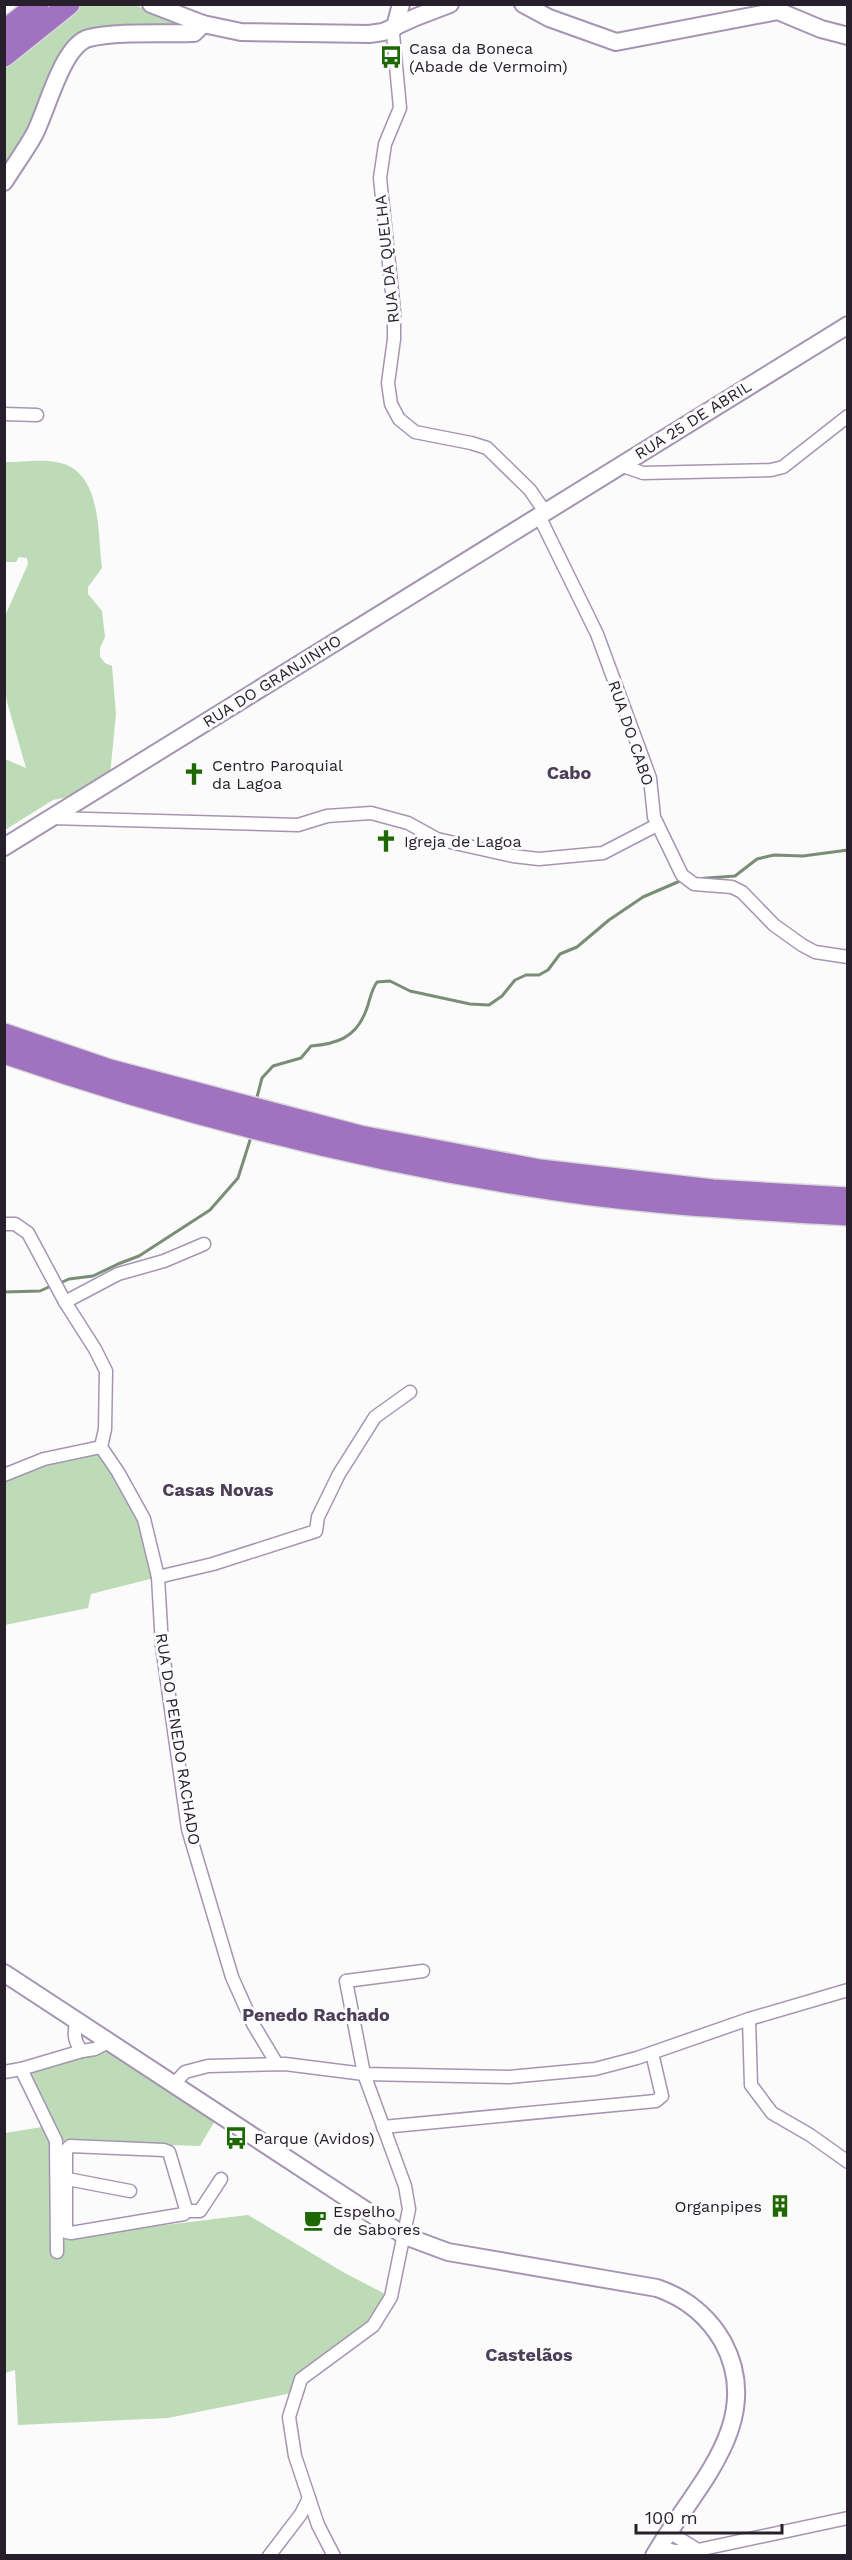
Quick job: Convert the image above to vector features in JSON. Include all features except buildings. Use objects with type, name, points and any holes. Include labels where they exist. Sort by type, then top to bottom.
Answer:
[{"type":"highway","points":[[4,32],[38,4]]},
{"type":"highway","points":[[4,56],[69,4]]},
{"type":"highway","points":[[4,1034],[107,1079]]},
{"type":"highway","points":[[4,1053],[359,1145],[537,1188],[711,1207],[848,1215]]},
{"type":"highway","points":[[359,1145],[540,1170],[713,1190],[848,1198]]},
{"type":"street","points":[[151,4],[203,24],[241,32],[369,34],[383,32],[416,16],[450,4]]},
{"type":"street","points":[[395,27],[401,4]]},
{"type":"street","points":[[523,4],[549,18],[616,42],[778,11],[821,29],[848,36]]},
{"type":"street","points":[[4,182],[34,135],[65,63],[78,43],[87,38],[103,36],[194,33],[203,24]]},
{"type":"street","name":"RUA DA QUELHA","points":[[395,27],[393,34],[400,108],[385,144],[380,178],[394,311],[394,339],[388,383],[392,404],[399,419],[415,432],[488,448],[516,475],[542,514]]},
{"type":"street","name":"RUA 25 DE ABRIL","points":[[542,514],[848,325]]},
{"type":"street","points":[[4,414],[38,415]]},
{"type":"street","points":[[620,465],[643,473],[771,470],[783,467],[848,416]]},
{"type":"street","name":"RUA DO GRANJINHO","points":[[4,847],[542,514]]},
{"type":"street","name":"RUA DO CABO","points":[[542,514],[597,634],[650,778],[652,808],[657,825],[687,881],[694,884],[718,884],[732,887],[742,892],[774,925],[802,945],[815,952],[848,957]]},
{"type":"street","points":[[52,818],[298,825],[327,816],[371,813],[408,823],[437,839],[513,856],[539,859],[603,853],[657,825]]},
{"type":"street","points":[[4,1224],[15,1224],[28,1233],[64,1302],[95,1349],[106,1371],[105,1429],[101,1447],[44,1459],[4,1474]]},
{"type":"street","points":[[64,1302],[118,1274],[164,1261],[204,1244]]},
{"type":"street","points":[[158,1577],[221,1562],[316,1531],[318,1516],[339,1474],[375,1417],[410,1392]]},
{"type":"street","name":"RUA DO PENEDO RACHADO","points":[[101,1447],[144,1519],[158,1577],[162,1646],[188,1829],[232,1977],[253,2024],[277,2064]]},
{"type":"street","points":[[334,2556],[318,2525],[295,2456],[289,2417],[301,2379],[373,2326],[391,2296],[409,2209],[405,2186],[364,2074],[346,1981],[423,1971]]},
{"type":"street","points":[[4,1973],[405,2236],[448,2252],[657,2288],[680,2298],[708,2321],[724,2345],[733,2367],[736,2395],[734,2416],[722,2450],[657,2551]]},
{"type":"street","points":[[174,2084],[185,2072],[208,2066],[277,2064],[364,2074],[509,2078],[595,2069],[652,2053],[749,2019],[848,1990]]},
{"type":"street","points":[[749,2019],[751,2085],[772,2113],[810,2135],[848,2162]]},
{"type":"street","points":[[77,2021],[74,2032],[76,2043],[82,2051]]},
{"type":"street","points":[[4,2072],[96,2049],[108,2042]]},
{"type":"street","points":[[383,2127],[656,2101],[662,2096],[652,2053]]},
{"type":"street","points":[[21,2069],[56,2141],[66,2232],[179,2215],[184,2214],[185,2211],[200,2211],[221,2179]]},
{"type":"street","points":[[57,2252],[61,2177],[66,2150],[70,2146],[169,2152],[185,2211]]},
{"type":"street","points":[[61,2177],[130,2191]]},
{"type":"street","points":[[269,2556],[301,2514],[309,2498]]},
{"type":"street","points":[[657,2551],[698,2550],[848,2518]]},
{"type":"street","points":[[669,2532],[698,2550]]},
{"type":"green space","points":[[81,5],[134,5],[188,25],[90,32],[5,172],[4,66]]},
{"type":"green space","points":[[5,462],[56,462],[71,467],[82,477],[90,490],[98,521],[102,568],[88,587],[88,594],[102,611],[105,637],[100,648],[100,657],[112,666],[116,714],[110,775],[79,795],[53,800],[5,830],[5,759],[26,768],[7,702],[5,616],[28,564],[27,558],[19,557],[16,562],[5,562]]},
{"type":"green space","points":[[101,1447],[137,1506],[158,1577],[91,1594],[88,1608],[5,1625],[5,1475]]},
{"type":"green space","points":[[101,2047],[219,2114],[200,2146],[56,2141],[57,2238],[248,2215],[343,2272],[391,2297],[373,2326],[301,2379],[297,2392],[168,2418],[18,2425],[15,2370],[5,2373],[5,2133],[48,2126],[21,2069]]},
{"type":"waterway","points":[[694,879],[735,876],[757,859],[774,855],[803,856],[848,850]]},
{"type":"waterway","points":[[256,1101],[262,1078],[273,1066],[301,1058],[311,1046],[329,1044],[350,1034],[361,1022],[377,982],[390,981],[410,991],[470,1004],[489,1005],[502,996],[515,980],[526,975],[539,975],[548,970],[560,954],[577,947],[609,920],[643,897],[680,881]]},
{"type":"waterway","points":[[58,1284],[69,1279],[93,1276],[139,1256],[210,1210],[238,1178],[251,1137]]},
{"type":"waterway","points":[[4,1292],[40,1291],[51,1286]]},
{"type":"place","name":"Casa da Boneca (Abade de Vermoim)","points":[[391,57]]},
{"type":"place","name":"Centro Paroquial da Lagoa","points":[[194,774]]},
{"type":"place","name":"Igreja de Lagoa","points":[[386,841]]},
{"type":"place","name":"Parque (Avidos)","points":[[236,2138]]},
{"type":"place","name":"Organpipes","points":[[780,2206]]},
{"type":"place","name":"Espelho de Sabores","points":[[315,2220]]},
{"type":"district","name":"Cabo","points":[[569,772]]},
{"type":"district","name":"Casas Novas","points":[[218,1489]]},
{"type":"district","name":"Penedo Rachado","points":[[316,2014]]},
{"type":"district","name":"Castelãos","points":[[529,2354]]}]
